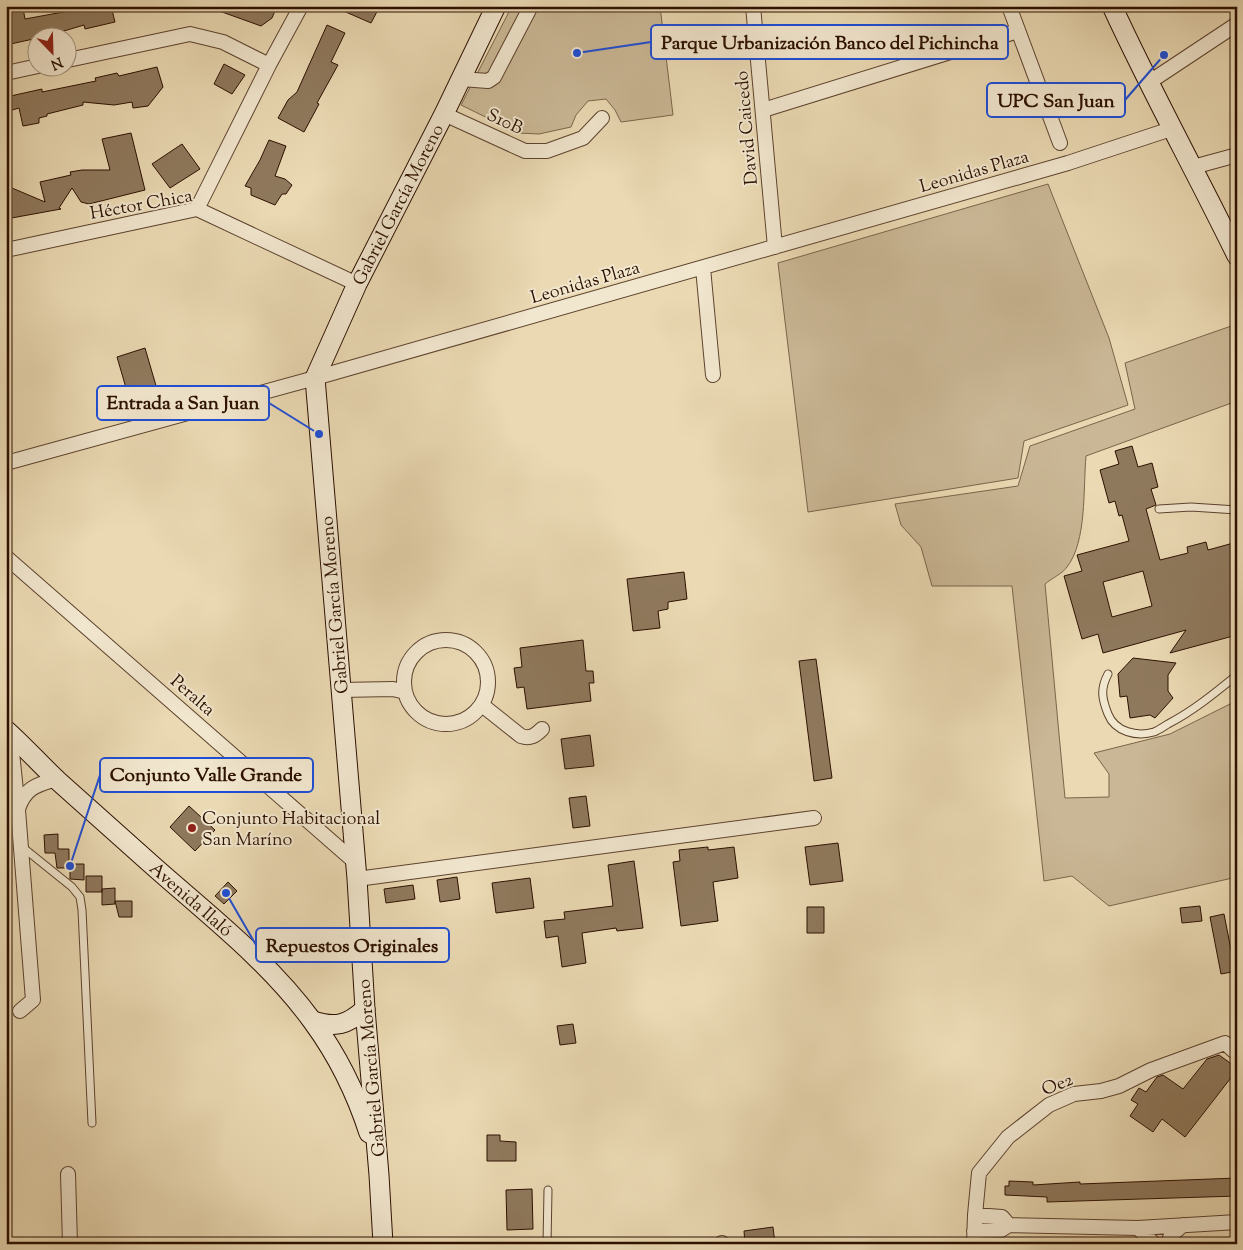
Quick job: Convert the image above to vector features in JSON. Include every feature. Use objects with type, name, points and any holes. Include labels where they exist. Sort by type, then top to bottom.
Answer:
[{"type":"street","points":[[197,209],[269,65],[301,6]]},
{"type":"street","name":"Gabriel García Moreno","points":[[383,1244],[380,1175],[315,378],[357,284],[444,114],[496,6]]},
{"type":"street","points":[[461,79],[488,81],[494,77],[532,6]]},
{"type":"street","name":"David Caicedo","points":[[753,6],[775,247]]},
{"type":"street","points":[[1009,6],[1060,143]]},
{"type":"street","points":[[1112,6],[1148,83],[1193,167],[1237,256]]},
{"type":"street","points":[[1148,83],[1237,24]]},
{"type":"street","points":[[763,110],[1018,30]]},
{"type":"street","points":[[78,58],[190,34],[223,42],[269,65]]},
{"type":"street","points":[[6,73],[28,68]]},
{"type":"street","name":"S10B","points":[[444,114],[525,151],[547,151],[582,138],[602,118]]},
{"type":"street","name":"Leonidas Plaza","points":[[6,463],[703,268],[1068,163],[1171,128]]},
{"type":"street","points":[[1193,167],[1237,155]]},
{"type":"street","name":"Héctor Chica","points":[[6,250],[197,209],[357,284]]},
{"type":"street","points":[[703,268],[713,375]]},
{"type":"street","name":"Peralta","points":[[6,557],[356,870]]},
{"type":"street","points":[[446,640],[461,643],[474,650],[484,662],[488,676],[488,692],[482,705],[463,721],[449,724],[434,723],[421,716],[411,706],[405,692],[405,677],[409,662],[419,651],[431,643],[446,640]]},
{"type":"street","points":[[341,690],[393,689],[405,692]]},
{"type":"street","points":[[482,705],[521,736],[526,738],[532,737],[542,730]]},
{"type":"street","points":[[8,732],[18,810],[33,1000],[20,1011]]},
{"type":"street","name":"Avenida Ilaló","points":[[8,732],[56,779],[254,956],[313,1021],[348,1079],[372,1142],[380,1175]]},
{"type":"street","points":[[18,810],[22,797],[37,785],[56,779]]},
{"type":"street","points":[[356,870],[814,818]]},
{"type":"street","points":[[313,1021],[326,1025],[341,1024],[354,1018],[365,1009]]},
{"type":"street","name":"Oe2","points":[[974,1237],[974,1215],[979,1173],[1008,1137],[1049,1104],[1074,1094],[1101,1091],[1119,1086],[1151,1070],[1225,1043],[1234,1051]]},
{"type":"street","points":[[68,1174],[70,1244]]},
{"type":"street","points":[[974,1215],[1002,1217],[1010,1225]]},
{"type":"street","points":[[974,1237],[1001,1230],[1010,1225],[1138,1228],[1237,1222]]},
{"type":"street","points":[[1168,1244],[1171,1235],[1183,1225]]},
{"type":"street","points":[[1138,1228],[1154,1244]]},
{"type":"lane","points":[[1159,509],[1191,507],[1237,510]]},
{"type":"lane","points":[[1108,674],[1103,682],[1103,702],[1110,720],[1119,728],[1129,733],[1153,732],[1181,718],[1237,675]]},
{"type":"lane","points":[[20,845],[72,887],[80,897],[92,1123]]},
{"type":"lane","points":[[548,1190],[548,1244]]},
{"type":"shaded area","points":[[512,6],[660,6],[673,115],[621,122],[615,110],[606,99],[588,101],[576,115],[571,127],[539,134],[518,133],[461,105]]},
{"type":"shaded area","points":[[1048,184],[1109,338],[1128,405],[1024,441],[1018,478],[808,512],[778,263]]},
{"type":"shaded area","points":[[1237,324],[1237,401],[1086,456],[1083,514],[1078,543],[1067,567],[1045,584],[1065,798],[1109,797],[1109,774],[1094,753],[1170,734],[1232,703],[1237,698],[1237,877],[1109,906],[1072,876],[1044,881],[1012,586],[932,586],[921,547],[901,525],[895,504],[1018,486],[1030,446],[1135,409],[1125,363]]},
{"type":"building","points":[[96,6],[111,6],[115,22],[85,29],[84,25],[74,28],[28,28],[28,40],[6,45],[6,12],[23,8],[25,19]]},
{"type":"building","points":[[211,6],[277,6],[272,18],[261,26],[211,8]]},
{"type":"building","points":[[332,6],[380,6],[371,23]]},
{"type":"building","points":[[327,25],[345,33],[331,62],[338,65],[317,103],[319,104],[304,132],[278,118],[288,100],[297,92]]},
{"type":"building","points":[[224,64],[245,75],[232,94],[214,84]]},
{"type":"building","points":[[157,67],[163,87],[148,106],[133,108],[132,102],[114,105],[83,102],[83,105],[47,114],[47,116],[39,118],[39,123],[23,126],[19,108],[9,111],[6,97],[42,89],[42,92],[96,81],[95,78],[117,73],[119,76]]},
{"type":"building","points":[[131,133],[145,190],[89,204],[81,202],[72,188],[59,208],[61,209],[6,219],[6,190],[12,188],[45,202],[40,182],[71,175],[70,172],[110,170],[102,139]]},
{"type":"building","points":[[269,140],[286,146],[275,176],[285,179],[292,185],[286,194],[282,194],[275,205],[251,195],[251,188],[245,186]]},
{"type":"building","points":[[182,144],[200,169],[170,188],[152,164]]},
{"type":"building","points":[[145,348],[159,396],[131,405],[117,357]]},
{"type":"building","points":[[1132,446],[1138,467],[1152,463],[1158,487],[1151,489],[1156,505],[1146,509],[1160,560],[1188,553],[1187,547],[1206,542],[1208,550],[1237,542],[1237,635],[1170,653],[1186,630],[1103,653],[1098,634],[1082,639],[1064,576],[1082,571],[1077,555],[1129,541],[1122,515],[1119,516],[1115,501],[1109,503],[1100,470],[1119,464],[1115,451]],"holes":[[[1143,571],[1152,606],[1112,617],[1103,582]]]},
{"type":"building","points":[[684,572],[687,599],[668,602],[668,609],[658,611],[660,628],[633,631],[627,579]]},
{"type":"building","points":[[583,640],[586,671],[593,671],[594,683],[589,683],[591,701],[527,709],[524,687],[517,688],[514,668],[522,667],[520,648]]},
{"type":"building","points":[[1133,658],[1176,663],[1168,675],[1168,691],[1173,698],[1155,718],[1150,715],[1130,718],[1127,696],[1120,697],[1118,674]]},
{"type":"building","points":[[816,659],[832,778],[814,781],[799,661]]},
{"type":"building","points":[[590,735],[594,766],[565,769],[561,739]]},
{"type":"building","points":[[586,796],[590,826],[573,828],[569,798]]},
{"type":"building","name":"Conjunto Habitacional San Maríno","points":[[189,806],[215,830],[195,851],[170,827]]},
{"type":"building","points":[[58,834],[58,849],[69,849],[69,868],[57,868],[55,853],[45,853],[44,835]]},
{"type":"building","points":[[838,843],[843,881],[810,885],[805,847]]},
{"type":"building","points":[[708,847],[708,850],[734,847],[738,878],[713,882],[718,921],[681,926],[673,862],[680,861],[679,850]]},
{"type":"building","points":[[634,861],[643,928],[617,931],[616,928],[582,933],[586,963],[562,967],[558,936],[546,938],[544,921],[565,919],[564,912],[613,906],[608,865]]},
{"type":"building","points":[[70,864],[84,864],[84,880],[70,879]]},
{"type":"building","points":[[86,876],[102,876],[102,892],[86,892]]},
{"type":"building","points":[[457,877],[460,899],[440,902],[437,880]]},
{"type":"building","points":[[530,878],[534,908],[496,913],[492,883]]},
{"type":"building","points":[[228,882],[237,891],[224,904],[215,896]]},
{"type":"building","points":[[413,885],[415,899],[386,903],[384,889]]},
{"type":"building","points":[[115,888],[115,904],[102,905],[102,889]]},
{"type":"building","points":[[115,901],[132,901],[132,917],[119,917]]},
{"type":"building","points":[[1200,906],[1202,921],[1182,923],[1180,908]]},
{"type":"building","points":[[807,907],[824,907],[824,933],[807,933]]},
{"type":"building","points":[[1224,914],[1233,960],[1237,959],[1237,971],[1221,974],[1210,917]]},
{"type":"building","points":[[573,1024],[576,1043],[560,1045],[557,1026]]},
{"type":"building","points":[[1219,1055],[1237,1068],[1237,1070],[1185,1137],[1162,1119],[1153,1132],[1130,1116],[1138,1104],[1131,1100],[1139,1088],[1146,1092],[1157,1077],[1163,1075],[1183,1089],[1207,1059]]},
{"type":"building","points":[[487,1135],[500,1135],[500,1141],[516,1142],[516,1161],[487,1161]]},
{"type":"building","points":[[1237,1178],[1237,1196],[1047,1202],[1047,1197],[1005,1195],[1005,1186],[1009,1186],[1009,1181],[1033,1182],[1033,1185]]},
{"type":"building","points":[[532,1189],[533,1229],[507,1230],[506,1190]]},
{"type":"building","points":[[773,1227],[775,1244],[745,1244],[744,1231]]},
{"type":"place","name":"Parque Urbanización Banco del Pichincha","points":[[577,53]]},
{"type":"place","name":"UPC San Juan","points":[[1164,55]]},
{"type":"place","name":"Entrada a San Juan","points":[[319,434]]},
{"type":"place","name":"Conjunto Habitacional San Maríno","points":[[192,828]]},
{"type":"place","name":"Conjunto Valle Grande","points":[[70,866]]},
{"type":"place","name":"Repuestos Originales","points":[[226,893]]}]
